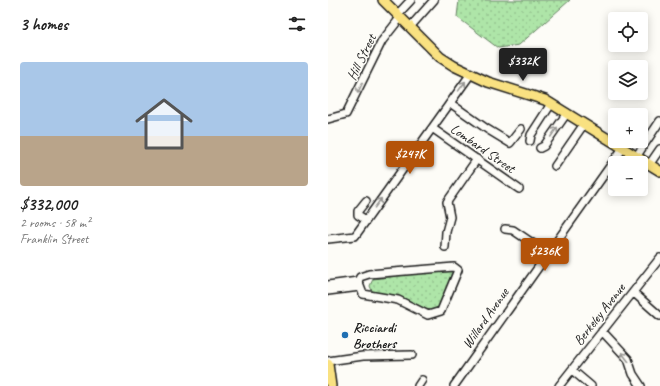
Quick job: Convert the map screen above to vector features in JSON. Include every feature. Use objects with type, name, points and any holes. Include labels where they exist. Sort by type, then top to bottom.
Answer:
[{"type":"main road","points":[[382,0],[440,56],[470,75],[551,104],[608,139]]},
{"type":"main road","points":[[623,148],[636,156]]},
{"type":"main road","points":[[649,165],[660,171]]},
{"type":"main road","points":[[328,362],[329,380]]},
{"type":"street","name":"Hill Street","points":[[328,119],[346,114],[382,41],[411,0]]},
{"type":"street","points":[[410,27],[434,0]]},
{"type":"street","points":[[328,239],[354,236],[470,75]]},
{"type":"street","points":[[450,103],[510,143],[521,128]]},
{"type":"street","points":[[530,141],[531,135],[551,104]]},
{"type":"street","points":[[540,148],[544,146],[567,113]]},
{"type":"street","points":[[636,156],[660,121]]},
{"type":"street","points":[[555,166],[584,124]]},
{"type":"street","name":"Lombard Street","points":[[432,128],[519,189]]},
{"type":"street","name":"Willard Avenue","points":[[454,386],[623,148]]},
{"type":"street","points":[[649,165],[660,149]]},
{"type":"street","points":[[445,247],[446,232],[450,217],[447,202],[477,160]]},
{"type":"street","points":[[366,200],[358,211],[358,215],[366,220]]},
{"type":"street","points":[[505,230],[513,230],[547,253]]},
{"type":"street","name":"Berkeley Avenue","points":[[559,386],[660,258]]},
{"type":"street","points":[[454,267],[458,270],[441,311],[428,315],[398,300],[363,294],[359,284],[360,277],[369,274],[454,267]]},
{"type":"street","points":[[328,285],[359,284]]},
{"type":"street","points":[[328,291],[359,284]]},
{"type":"street","points":[[633,292],[660,316]]},
{"type":"street","points":[[602,331],[628,359],[633,374],[641,386]]},
{"type":"street","points":[[328,362],[363,356],[412,355]]},
{"type":"street","points":[[572,370],[591,386]]},
{"type":"green space","points":[[459,0],[570,0],[519,45],[498,48],[457,17]]},
{"type":"green space","points":[[455,269],[443,303],[434,311],[404,299],[390,295],[373,293],[370,286],[373,279]]},
{"type":"place","name":"Ricciardi Brothers","points":[[345,335]]}]
